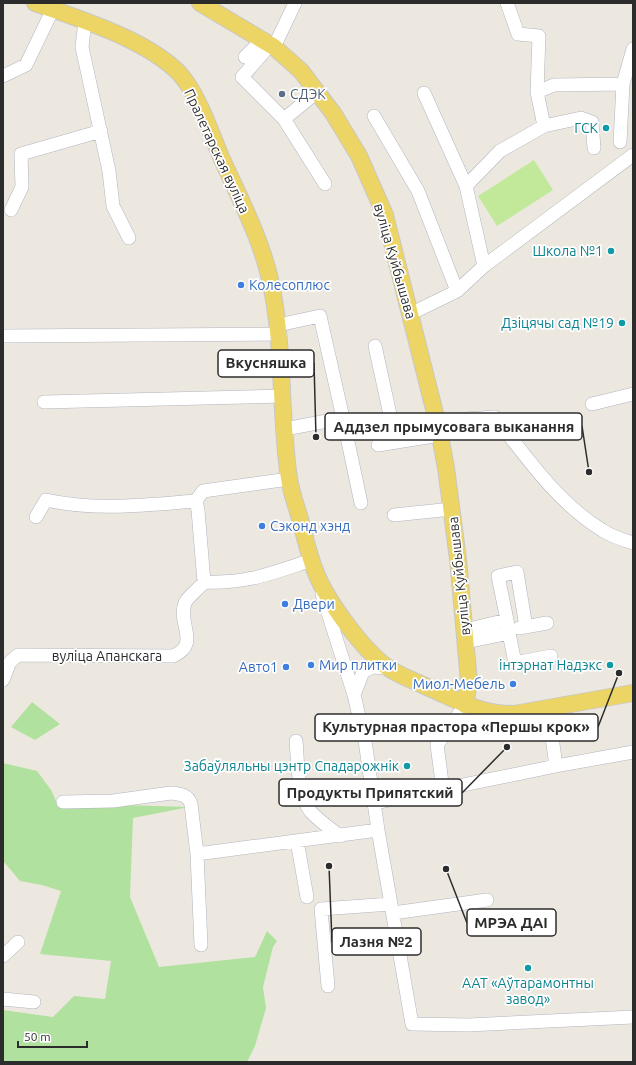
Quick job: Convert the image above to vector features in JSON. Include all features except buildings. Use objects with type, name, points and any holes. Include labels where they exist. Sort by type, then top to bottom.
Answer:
[{"type":"main road","name":"Пралетарская вуліца","points":[[35,3],[85,21],[136,44],[162,59],[180,74],[196,100],[251,224],[266,264],[273,292],[279,330],[289,479],[314,568],[341,616],[355,635],[370,652],[388,668],[465,704],[495,714],[514,714],[633,693]]},
{"type":"main road","name":"вуліца Куйбышава","points":[[200,3],[269,44],[301,71],[317,92],[359,156],[385,215],[439,430],[452,509],[469,682],[465,704]]},
{"type":"street","points":[[295,3],[269,44],[242,77],[284,119],[325,184]]},
{"type":"street","points":[[507,3],[518,34],[539,36],[537,92],[544,126]]},
{"type":"street","points":[[3,76],[26,65],[53,10]]},
{"type":"street","points":[[85,21],[82,47],[109,171],[113,206],[129,238]]},
{"type":"street","points":[[245,57],[269,44]]},
{"type":"street","points":[[620,142],[623,84],[633,49]]},
{"type":"street","points":[[537,92],[554,85],[623,84]]},
{"type":"street","points":[[284,119],[317,92]]},
{"type":"street","points":[[424,93],[466,186],[484,266]]},
{"type":"street","points":[[374,116],[418,191],[457,291]]},
{"type":"street","points":[[466,186],[500,152],[544,126],[581,118],[592,122],[594,148]]},
{"type":"street","points":[[11,210],[22,187],[21,154],[101,131]]},
{"type":"street","points":[[410,314],[457,291],[484,266],[633,155]]},
{"type":"street","points":[[3,336],[279,330],[320,316],[361,504]]},
{"type":"street","points":[[375,346],[396,442]]},
{"type":"street","points":[[592,404],[633,394]]},
{"type":"street","points":[[44,402],[283,396]]},
{"type":"street","points":[[285,429],[343,418]]},
{"type":"street","points":[[378,445],[396,442],[439,430],[466,419],[495,418],[537,471],[562,497],[603,530],[633,544]]},
{"type":"street","points":[[289,479],[203,491],[196,501],[204,582],[229,583],[314,568],[354,695],[365,741],[378,830],[412,1024],[468,1025],[633,1017]]},
{"type":"street","points":[[36,517],[46,500],[57,503],[121,507],[196,501]]},
{"type":"street","points":[[394,515],[452,509]]},
{"type":"street","points":[[526,627],[517,572],[498,576],[515,663],[551,656]]},
{"type":"street","name":"вуліца Апанскага","points":[[3,680],[10,662],[18,655],[173,656],[183,652],[187,644],[184,617],[185,603],[204,582]]},
{"type":"street","points":[[465,636],[508,627],[526,627],[547,623]]},
{"type":"street","points":[[354,695],[363,672],[372,666],[388,668]]},
{"type":"street","points":[[444,790],[437,745],[465,704]]},
{"type":"street","points":[[548,708],[556,766]]},
{"type":"street","points":[[296,740],[305,802],[312,813],[340,836]]},
{"type":"street","points":[[375,803],[633,752]]},
{"type":"street","points":[[63,802],[113,801],[172,793],[186,796],[191,804],[196,854],[201,945]]},
{"type":"street","points":[[196,854],[297,842],[378,830]]},
{"type":"street","points":[[297,842],[307,897]]},
{"type":"street","points":[[328,986],[321,909],[392,909],[487,900]]},
{"type":"street","points":[[3,956],[18,942]]},
{"type":"street","points":[[3,999],[34,1002]]},
{"type":"green space","points":[[534,160],[553,190],[497,226],[478,196]]},
{"type":"green space","points":[[32,702],[60,724],[35,740],[11,727]]},
{"type":"green space","points":[[3,763],[37,771],[51,790],[57,803],[189,807],[133,818],[130,897],[159,967],[255,957],[267,931],[277,941],[273,947],[263,987],[266,1008],[255,1046],[247,1062],[3,1062],[3,1010],[53,1017],[74,996],[105,999],[111,961],[40,954],[61,891],[42,885],[20,881],[4,862]]},
{"type":"place","name":"СДЭК","points":[[282,94]]},
{"type":"place","name":"ГСК","points":[[606,128]]},
{"type":"place","name":"Школа №1","points":[[611,251]]},
{"type":"place","name":"Колесоплюс","points":[[241,285]]},
{"type":"place","name":"Дзіцячы сад №19","points":[[622,323]]},
{"type":"place","name":"Вкусняшка","points":[[316,437]]},
{"type":"place","name":"Аддзел прымусовага выканання","points":[[589,472]]},
{"type":"place","name":"Сэконд хэнд","points":[[262,526]]},
{"type":"place","name":"Двери","points":[[285,604]]},
{"type":"place","name":"Мир плитки","points":[[311,665]]},
{"type":"place","name":"інтэрнат Надэкс","points":[[610,665]]},
{"type":"place","name":"Авто1","points":[[286,667]]},
{"type":"place","name":"Культурная прастора «Першы крок»","points":[[619,673]]},
{"type":"place","name":"Миол-Мебель","points":[[513,684]]},
{"type":"place","name":"Продукты Припятский","points":[[507,747]]},
{"type":"place","name":"Забаўляльны цэнтр Спадарожнік","points":[[407,766]]},
{"type":"place","name":"Лазня №2","points":[[329,866]]},
{"type":"place","name":"МРЭА ДАІ","points":[[446,869]]},
{"type":"place","name":"ААТ «Аўтарамонтны завод»","points":[[528,968]]}]
